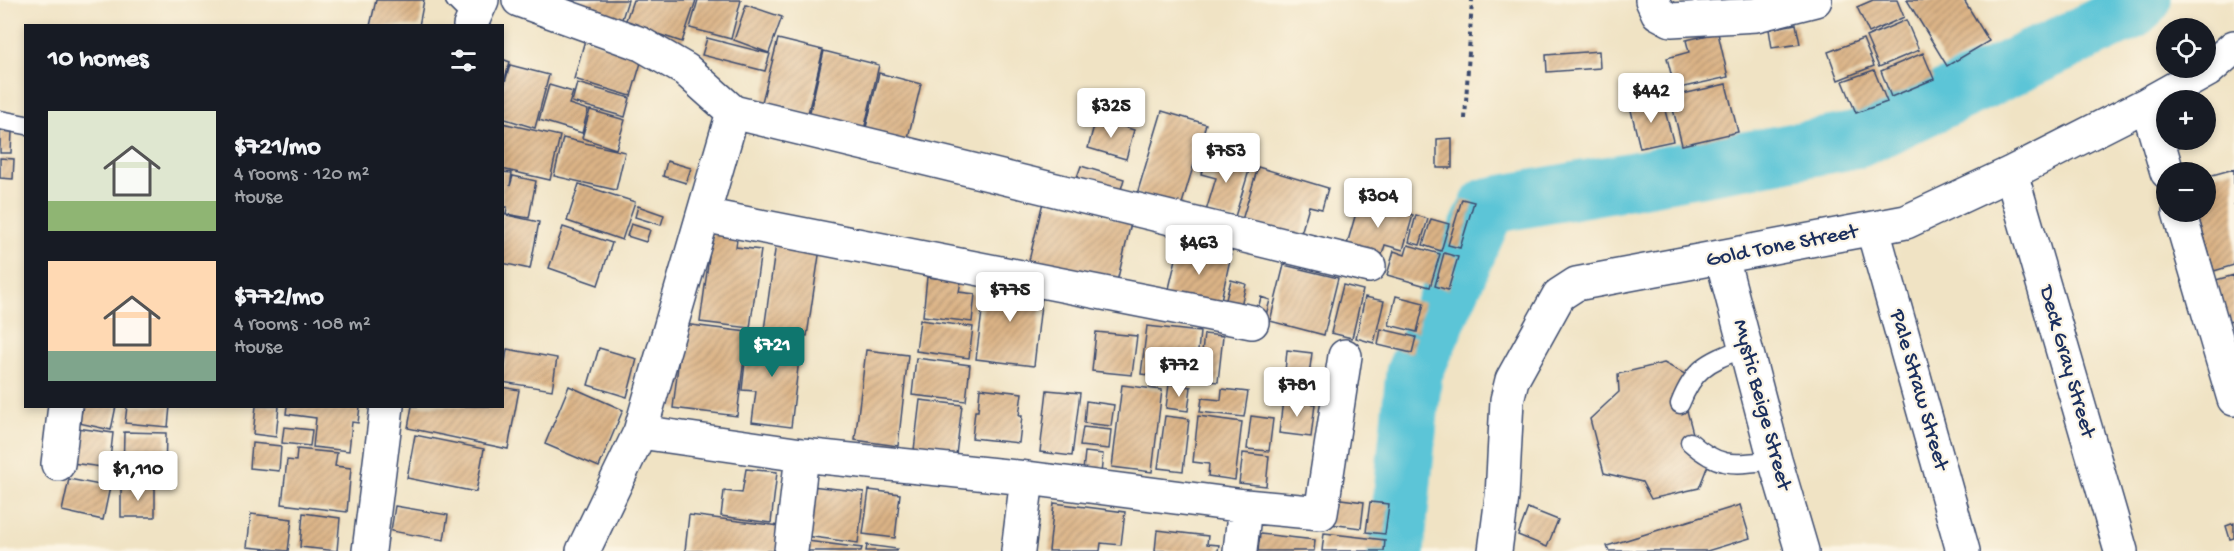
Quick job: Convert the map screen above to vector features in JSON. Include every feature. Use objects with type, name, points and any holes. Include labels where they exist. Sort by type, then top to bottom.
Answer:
[{"type":"street","points":[[519,0],[641,44],[686,70],[733,112],[1369,266]]},
{"type":"street","points":[[1652,1],[1658,14],[1671,20],[1756,15],[1815,0]]},
{"type":"street","name":"Gold Tone Street","points":[[1495,551],[1502,497],[1507,400],[1512,380],[1559,295],[1576,284],[1906,222],[2011,173],[2147,104],[2208,70],[2234,47]]},
{"type":"street","points":[[2147,104],[2164,162]]},
{"type":"street","points":[[583,551],[640,432],[733,112]]},
{"type":"street","name":"Deck Gray Street","points":[[2011,173],[2121,551]]},
{"type":"street","points":[[703,215],[1252,322]]},
{"type":"street","points":[[2182,222],[2234,399]]},
{"type":"street","name":"Pale Straw Street","points":[[1873,230],[1963,551]]},
{"type":"street","name":"Mystic Beige Street","points":[[1722,258],[1775,459],[1802,551]]},
{"type":"street","points":[[640,432],[802,455],[1026,478],[1245,506],[1321,513],[1345,356]]},
{"type":"street","points":[[58,465],[65,408]]},
{"type":"street","points":[[369,551],[387,408]]},
{"type":"street","points":[[791,551],[802,455]]},
{"type":"street","points":[[1018,551],[1026,478]]},
{"type":"street","points":[[1240,551],[1245,506]]},
{"type":"lane","points":[[0,120],[24,125]]},
{"type":"lane","points":[[1680,404],[1687,387],[1696,374],[1710,362],[1746,347]]},
{"type":"lane","points":[[1690,442],[1716,461],[1733,464],[1775,459]]},
{"type":"path","points":[[1465,119],[1472,0]]},
{"type":"building","points":[[376,0],[424,0],[419,24],[370,24]]},
{"type":"building","points":[[553,0],[628,0],[621,22]]},
{"type":"building","points":[[633,0],[696,0],[682,42],[625,23]]},
{"type":"building","points":[[698,0],[741,0],[731,39],[690,28]]},
{"type":"building","points":[[1873,0],[1897,0],[1904,17],[1869,33],[1857,7]]},
{"type":"building","points":[[1907,0],[1964,0],[1989,41],[1947,66]]},
{"type":"building","points":[[746,5],[782,17],[769,53],[734,40]]},
{"type":"building","points":[[1906,20],[1919,50],[1879,67],[1866,37]]},
{"type":"building","points":[[1796,24],[1800,44],[1772,48],[1769,29]]},
{"type":"building","points":[[1718,33],[1728,77],[1675,89],[1667,58],[1689,52],[1686,40]]},
{"type":"building","points":[[707,38],[770,54],[765,71],[702,55]]},
{"type":"building","points":[[778,39],[823,50],[808,113],[762,102]]},
{"type":"building","points":[[1863,39],[1874,66],[1838,80],[1828,52]]},
{"type":"building","points":[[585,40],[643,56],[631,96],[574,79]]},
{"type":"building","points":[[824,51],[879,65],[864,130],[809,116]]},
{"type":"building","points":[[1599,51],[1600,68],[1547,72],[1546,55]]},
{"type":"building","points":[[1923,53],[1934,79],[1891,97],[1881,71]]},
{"type":"building","points":[[504,60],[510,62],[504,81]]},
{"type":"building","points":[[510,65],[549,75],[535,128],[504,119],[504,85]]},
{"type":"building","points":[[1874,70],[1887,102],[1856,113],[1843,81]]},
{"type":"building","points":[[879,73],[921,84],[907,142],[865,132]]},
{"type":"building","points":[[577,83],[630,98],[625,117],[572,102]]},
{"type":"building","points":[[1726,84],[1738,132],[1682,145],[1670,97]]},
{"type":"building","points":[[549,85],[573,92],[569,104],[588,110],[582,133],[539,120]]},
{"type":"building","points":[[1662,99],[1673,141],[1640,148],[1630,106]]},
{"type":"building","points":[[590,110],[625,120],[616,149],[582,138]]},
{"type":"building","points":[[1162,111],[1206,124],[1181,207],[1137,194]]},
{"type":"building","points":[[1096,118],[1134,130],[1126,159],[1088,148]]},
{"type":"building","points":[[504,123],[560,136],[550,180],[504,169]]},
{"type":"building","points":[[0,131],[12,132],[11,153],[0,153]]},
{"type":"building","points":[[563,138],[625,152],[616,190],[554,176]]},
{"type":"building","points":[[1452,138],[1452,168],[1437,168],[1437,139]]},
{"type":"building","points":[[1208,151],[1251,164],[1234,220],[1206,211],[1216,178],[1201,174]]},
{"type":"building","points":[[0,158],[14,159],[13,179],[0,178]]},
{"type":"building","points":[[667,161],[691,168],[686,183],[663,176]]},
{"type":"building","points":[[1081,166],[1124,179],[1120,193],[1076,180]]},
{"type":"building","points":[[1258,167],[1328,188],[1322,209],[1309,206],[1300,237],[1242,220]]},
{"type":"building","points":[[2234,169],[2234,265],[2214,271],[2200,222],[2216,222],[2216,174]]},
{"type":"building","points":[[504,172],[512,173],[510,186],[513,176],[536,181],[529,218],[506,214],[507,207],[504,207]]},
{"type":"building","points":[[579,184],[635,202],[622,240],[567,221]]},
{"type":"building","points":[[1360,199],[1413,215],[1403,250],[1385,245],[1381,258],[1346,248]]},
{"type":"building","points":[[1462,199],[1474,202],[1460,248],[1448,245]]},
{"type":"building","points":[[1043,202],[1131,223],[1115,290],[1027,269]]},
{"type":"building","points":[[638,206],[664,215],[661,225],[635,217]]},
{"type":"building","points":[[504,214],[539,222],[530,269],[504,263]]},
{"type":"building","points":[[1416,215],[1428,219],[1420,245],[1409,242]]},
{"type":"building","points":[[1431,219],[1449,224],[1441,251],[1423,245]]},
{"type":"building","points":[[631,224],[650,230],[646,242],[627,236]]},
{"type":"building","points":[[563,227],[612,243],[598,285],[549,268]]},
{"type":"building","points":[[713,228],[738,231],[736,247],[761,250],[750,328],[700,322]]},
{"type":"building","points":[[777,236],[821,242],[807,336],[764,330]]},
{"type":"building","points":[[1180,242],[1231,255],[1219,309],[1167,297]]},
{"type":"building","points":[[1408,245],[1440,254],[1430,287],[1387,275],[1394,251],[1405,255]]},
{"type":"building","points":[[1444,253],[1458,257],[1448,290],[1435,286]]},
{"type":"building","points":[[1284,265],[1338,278],[1324,335],[1270,321]]},
{"type":"building","points":[[2234,275],[2234,321],[2227,322],[2216,280]]},
{"type":"building","points":[[927,277],[961,281],[959,292],[975,294],[972,322],[923,316]]},
{"type":"building","points":[[986,280],[1043,287],[1034,366],[976,359]]},
{"type":"building","points":[[1231,280],[1246,284],[1239,315],[1223,311]]},
{"type":"building","points":[[1343,285],[1363,290],[1352,338],[1331,333]]},
{"type":"building","points":[[1396,296],[1424,303],[1417,332],[1389,325]]},
{"type":"building","points":[[1261,297],[1270,300],[1265,319],[1256,317]]},
{"type":"building","points":[[1365,297],[1384,301],[1374,343],[1356,338]]},
{"type":"building","points":[[920,320],[973,327],[969,358],[916,351]]},
{"type":"building","points":[[683,324],[747,332],[737,416],[673,408]]},
{"type":"building","points":[[1147,326],[1200,332],[1195,380],[1141,374]]},
{"type":"building","points":[[1381,329],[1416,337],[1412,353],[1378,345]]},
{"type":"building","points":[[1096,332],[1137,336],[1132,375],[1092,371]]},
{"type":"building","points":[[1204,334],[1223,336],[1218,382],[1199,380]]},
{"type":"building","points":[[748,335],[801,342],[791,427],[752,422],[756,391],[742,390]]},
{"type":"building","points":[[599,348],[637,359],[627,397],[588,385]]},
{"type":"building","points":[[507,349],[557,358],[552,390],[504,382]]},
{"type":"building","points":[[866,350],[908,355],[898,446],[855,440]]},
{"type":"building","points":[[1287,350],[1312,353],[1309,375],[1285,372]]},
{"type":"building","points":[[916,358],[970,365],[966,401],[912,395]]},
{"type":"building","points":[[1664,363],[1685,374],[1675,405],[1685,403],[1695,441],[1708,465],[1699,488],[1651,499],[1642,482],[1604,473],[1590,419],[1619,392],[1618,374]]},
{"type":"building","points":[[1169,384],[1191,387],[1188,411],[1166,408]]},
{"type":"building","points":[[1122,385],[1162,390],[1152,472],[1112,467]]},
{"type":"building","points":[[569,386],[623,410],[599,467],[545,444]]},
{"type":"building","points":[[504,387],[519,390],[508,449],[408,428],[412,408],[504,408]]},
{"type":"building","points":[[980,388],[1022,393],[1019,443],[972,438]]},
{"type":"building","points":[[1222,389],[1248,392],[1244,417],[1200,412],[1202,398],[1221,400]]},
{"type":"building","points":[[1047,390],[1080,393],[1072,456],[1040,452]]},
{"type":"building","points":[[920,400],[962,405],[956,455],[914,450]]},
{"type":"building","points":[[1283,400],[1315,404],[1311,437],[1279,433]]},
{"type":"building","points":[[1086,401],[1114,405],[1111,426],[1084,423]]},
{"type":"building","points":[[83,408],[116,408],[111,430],[79,423]]},
{"type":"building","points":[[127,408],[170,408],[168,427],[125,423]]},
{"type":"building","points":[[256,408],[279,408],[276,437],[253,434]]},
{"type":"building","points":[[287,408],[360,408],[358,423],[352,422],[349,451],[313,447],[316,418],[286,414]]},
{"type":"building","points":[[1165,416],[1189,419],[1183,471],[1158,468]]},
{"type":"building","points":[[1198,416],[1242,422],[1235,480],[1208,476],[1209,464],[1193,462]]},
{"type":"building","points":[[1251,416],[1273,419],[1269,451],[1247,449]]},
{"type":"building","points":[[284,427],[312,430],[310,446],[282,443]]},
{"type":"building","points":[[1083,427],[1111,430],[1109,449],[1080,446]]},
{"type":"building","points":[[77,428],[113,433],[109,468],[72,463]]},
{"type":"building","points":[[124,432],[166,433],[165,477],[123,476]]},
{"type":"building","points":[[415,435],[484,449],[476,492],[407,478]]},
{"type":"building","points":[[252,443],[281,446],[279,471],[250,468]]},
{"type":"building","points":[[297,449],[337,453],[335,466],[351,468],[347,512],[282,504],[287,460],[296,461]]},
{"type":"building","points":[[1085,452],[1103,454],[1101,474],[1083,471]]},
{"type":"building","points":[[1243,453],[1269,456],[1266,486],[1239,483]]},
{"type":"building","points":[[746,469],[777,472],[771,523],[721,516],[724,491],[742,493]]},
{"type":"building","points":[[69,479],[110,487],[103,520],[62,511]]},
{"type":"building","points":[[811,486],[864,492],[858,543],[806,536]]},
{"type":"building","points":[[121,488],[155,488],[155,517],[121,517]]},
{"type":"building","points":[[869,490],[900,494],[895,538],[863,534]]},
{"type":"building","points":[[1333,498],[1364,502],[1361,528],[1330,524]]},
{"type":"building","points":[[1370,502],[1389,504],[1385,534],[1366,532]]},
{"type":"building","points":[[1054,503],[1125,512],[1121,545],[1101,543],[1100,551],[1049,551]]},
{"type":"building","points":[[1740,505],[1750,538],[1707,551],[1609,551],[1607,546]]},
{"type":"building","points":[[395,506],[448,515],[444,540],[391,531]]},
{"type":"building","points":[[1528,508],[1558,520],[1547,547],[1518,535]]},
{"type":"building","points":[[303,513],[340,518],[337,551],[300,547]]},
{"type":"building","points":[[251,514],[292,519],[288,551],[247,547]]},
{"type":"building","points":[[689,515],[780,526],[777,551],[685,551]]},
{"type":"building","points":[[2234,523],[2234,538],[2230,539],[2226,526]]},
{"type":"building","points":[[1157,530],[1208,536],[1207,544],[1219,545],[1218,551],[1155,551]]},
{"type":"building","points":[[1324,533],[1385,540],[1384,551],[1322,551]]},
{"type":"building","points":[[1260,534],[1315,540],[1314,551],[1258,551]]},
{"type":"building","points":[[807,541],[862,548],[861,551],[806,551]]},
{"type":"building","points":[[867,545],[897,549],[896,551],[866,551]]},
{"type":"waterway","points":[[1396,551],[1414,373],[1488,206],[1857,140],[2130,12],[2143,0]]}]
